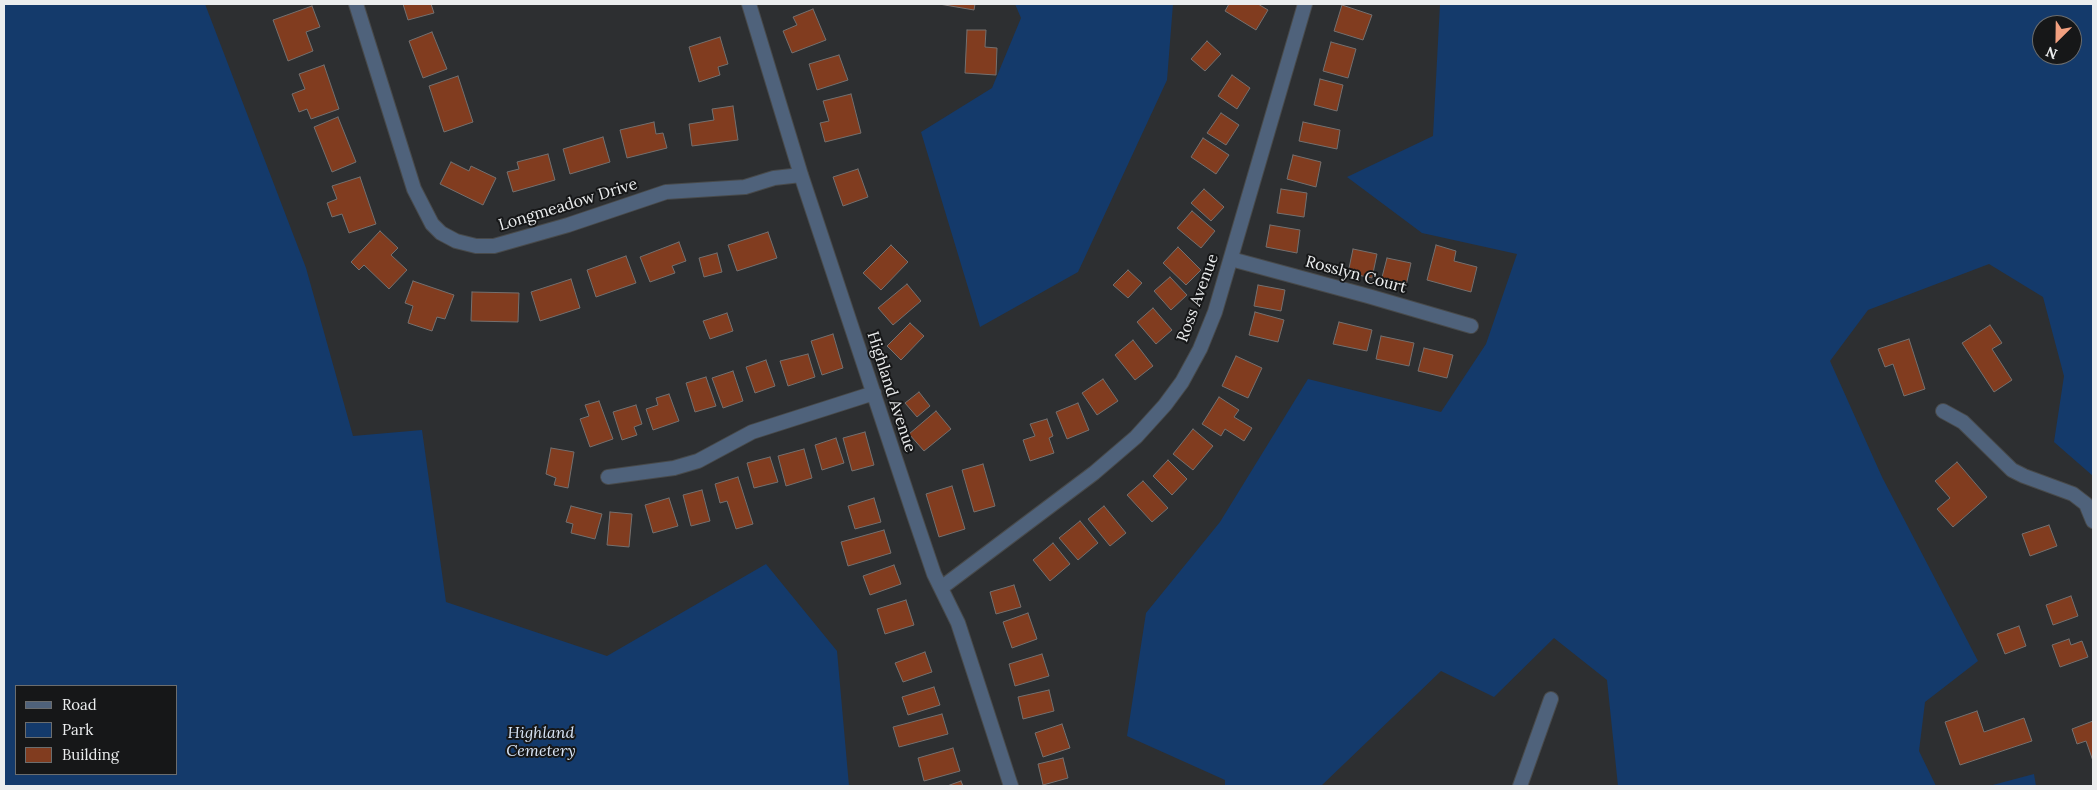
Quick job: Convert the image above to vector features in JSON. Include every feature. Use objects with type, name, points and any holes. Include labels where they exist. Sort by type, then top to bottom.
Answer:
[{"type":"street","name":"Longmeadow Drive","points":[[356,4],[414,189],[432,224],[442,233],[456,241],[476,246],[494,246],[568,225],[666,192],[745,187],[774,178],[801,175]]},
{"type":"street","name":"Highland Avenue","points":[[749,4],[801,175],[934,574],[958,623],[1011,786]]},
{"type":"street","name":"Ross Avenue","points":[[941,588],[1094,472],[1136,437],[1165,405],[1182,382],[1200,349],[1216,312],[1305,4]]},
{"type":"street","name":"Rosslyn Court","points":[[1231,259],[1471,326]]},
{"type":"street","points":[[608,477],[674,468],[698,461],[752,432],[874,393]]},
{"type":"street","points":[[1944,411],[1963,422],[2012,470],[2073,494],[2086,504],[2093,522]]},
{"type":"street","points":[[1520,786],[1551,699]]},
{"type":"green space","name":"Highland Cemetery","points":[[4,4],[205,4],[306,268],[353,436],[422,430],[446,602],[607,656],[766,564],[837,651],[849,786],[4,786]]},
{"type":"green space","points":[[1015,4],[1173,4],[1167,80],[1078,272],[980,327],[921,132],[992,88],[1021,18]]},
{"type":"green space","points":[[1440,4],[2093,4],[2093,476],[2054,442],[2064,376],[2043,297],[1989,264],[1868,310],[1830,361],[1882,477],[1978,661],[1925,702],[1919,751],[1936,786],[1618,786],[1607,680],[1554,638],[1494,697],[1441,671],[1321,786],[1225,786],[1225,780],[1127,736],[1146,613],[1220,522],[1308,379],[1441,412],[1486,344],[1517,254],[1422,233],[1347,177],[1433,136]]},
{"type":"green space","points":[[2034,774],[2036,786],[1989,786]]},
{"type":"building","points":[[403,4],[431,4],[434,13],[408,20]]},
{"type":"building","points":[[939,4],[975,4],[974,10]]},
{"type":"building","points":[[1229,4],[1258,4],[1268,10],[1256,30],[1225,11]]},
{"type":"building","points":[[1342,5],[1372,15],[1363,40],[1334,31]]},
{"type":"building","points":[[312,6],[320,27],[306,32],[313,51],[288,61],[273,20]]},
{"type":"building","points":[[813,9],[826,40],[792,53],[783,31],[797,25],[793,17]]},
{"type":"building","points":[[967,30],[986,30],[985,47],[997,48],[996,75],[965,73]]},
{"type":"building","points":[[432,32],[447,69],[423,78],[409,41]]},
{"type":"building","points":[[720,37],[728,64],[718,67],[720,75],[699,82],[689,47]]},
{"type":"building","points":[[1207,41],[1221,54],[1205,71],[1191,59]]},
{"type":"building","points":[[1331,42],[1356,49],[1348,78],[1323,71]]},
{"type":"building","points":[[839,55],[848,80],[817,90],[809,64]]},
{"type":"building","points":[[324,65],[339,109],[311,119],[307,109],[299,112],[292,94],[305,89],[299,74]]},
{"type":"building","points":[[1232,75],[1250,88],[1237,109],[1218,96]]},
{"type":"building","points":[[458,76],[473,122],[444,132],[429,86]]},
{"type":"building","points":[[1320,79],[1343,85],[1337,111],[1314,105]]},
{"type":"building","points":[[851,94],[861,133],[825,142],[820,123],[829,121],[823,101]]},
{"type":"building","points":[[733,106],[738,140],[692,146],[689,124],[714,120],[712,109]]},
{"type":"building","points":[[1221,113],[1239,125],[1226,145],[1207,133]]},
{"type":"building","points":[[338,117],[356,162],[332,172],[314,127]]},
{"type":"building","points":[[654,122],[656,134],[663,133],[667,148],[627,158],[620,130]]},
{"type":"building","points":[[1303,122],[1340,130],[1337,149],[1299,141]]},
{"type":"building","points":[[603,137],[610,162],[570,174],[563,149]]},
{"type":"building","points":[[1203,138],[1229,155],[1216,174],[1191,157]]},
{"type":"building","points":[[548,154],[555,180],[513,192],[507,172],[519,169],[517,162]]},
{"type":"building","points":[[1293,155],[1321,162],[1316,187],[1287,179]]},
{"type":"building","points":[[451,162],[469,171],[471,166],[496,178],[483,205],[440,184]]},
{"type":"building","points":[[858,169],[868,197],[843,206],[833,177]]},
{"type":"building","points":[[360,177],[376,224],[349,233],[342,214],[332,217],[327,203],[337,199],[332,186]]},
{"type":"building","points":[[1204,189],[1224,207],[1211,221],[1191,203]]},
{"type":"building","points":[[1281,189],[1307,193],[1304,217],[1277,213]]},
{"type":"building","points":[[1192,211],[1215,231],[1201,248],[1177,228]]},
{"type":"building","points":[[1270,225],[1300,230],[1297,253],[1266,247]]},
{"type":"building","points":[[380,231],[398,248],[391,255],[407,270],[389,289],[364,265],[359,270],[351,262]]},
{"type":"building","points":[[768,232],[777,258],[737,271],[728,245]]},
{"type":"building","points":[[679,242],[686,261],[672,266],[675,273],[650,282],[640,257]]},
{"type":"building","points":[[891,245],[908,262],[881,290],[863,273]]},
{"type":"building","points":[[1436,245],[1456,251],[1454,261],[1477,267],[1471,292],[1427,280]]},
{"type":"building","points":[[1178,247],[1201,270],[1186,285],[1163,263]]},
{"type":"building","points":[[1353,249],[1377,254],[1372,278],[1348,273]]},
{"type":"building","points":[[717,253],[722,272],[704,277],[699,258]]},
{"type":"building","points":[[626,256],[636,283],[596,297],[587,270]]},
{"type":"building","points":[[1387,258],[1411,263],[1406,286],[1381,281]]},
{"type":"building","points":[[1128,270],[1142,283],[1128,298],[1113,285]]},
{"type":"building","points":[[1170,277],[1187,295],[1171,310],[1154,291]]},
{"type":"building","points":[[571,279],[580,308],[540,321],[531,292]]},
{"type":"building","points":[[413,281],[454,295],[445,319],[437,317],[432,331],[408,323],[413,306],[405,303]]},
{"type":"building","points":[[907,284],[921,301],[893,325],[878,308]]},
{"type":"building","points":[[1258,285],[1285,290],[1281,311],[1254,306]]},
{"type":"building","points":[[472,292],[519,293],[518,322],[471,321]]},
{"type":"building","points":[[1153,308],[1172,330],[1156,344],[1137,322]]},
{"type":"building","points":[[1255,312],[1284,320],[1278,342],[1249,335]]},
{"type":"building","points":[[727,313],[733,331],[710,339],[703,321]]},
{"type":"building","points":[[1339,322],[1372,330],[1367,351],[1333,344]]},
{"type":"building","points":[[910,323],[924,336],[901,360],[887,346]]},
{"type":"building","points":[[1990,325],[2002,343],[1992,349],[2012,380],[1994,392],[1962,343]]},
{"type":"building","points":[[833,334],[843,368],[822,375],[811,341]]},
{"type":"building","points":[[1381,336],[1414,343],[1409,366],[1376,359]]},
{"type":"building","points":[[1909,339],[1925,389],[1904,396],[1893,364],[1885,367],[1878,349]]},
{"type":"building","points":[[1133,340],[1153,366],[1135,380],[1115,355]]},
{"type":"building","points":[[1424,348],[1453,355],[1447,378],[1418,371]]},
{"type":"building","points":[[808,354],[815,377],[788,386],[780,361]]},
{"type":"building","points":[[1236,356],[1262,368],[1248,398],[1222,386]]},
{"type":"building","points":[[766,360],[775,386],[755,393],[746,367]]},
{"type":"building","points":[[733,371],[743,401],[723,408],[712,378]]},
{"type":"building","points":[[706,377],[716,406],[695,412],[686,383]]},
{"type":"building","points":[[1103,379],[1118,401],[1097,415],[1082,393]]},
{"type":"building","points":[[919,392],[930,406],[917,417],[905,403]]},
{"type":"building","points":[[669,394],[679,421],[653,430],[646,409],[658,405],[656,398]]},
{"type":"building","points":[[1219,397],[1239,410],[1234,417],[1252,428],[1244,441],[1225,429],[1221,436],[1202,424]]},
{"type":"building","points":[[599,401],[613,439],[590,447],[580,419],[589,416],[585,405]]},
{"type":"building","points":[[1078,403],[1089,430],[1067,439],[1056,412]]},
{"type":"building","points":[[636,405],[642,424],[634,427],[637,435],[622,440],[613,412]]},
{"type":"building","points":[[936,411],[951,429],[924,451],[909,434]]},
{"type":"building","points":[[1047,419],[1053,436],[1049,438],[1054,453],[1030,461],[1023,440],[1035,436],[1030,424]]},
{"type":"building","points":[[1193,429],[1213,446],[1193,470],[1173,454]]},
{"type":"building","points":[[865,432],[874,465],[852,471],[843,438]]},
{"type":"building","points":[[836,438],[844,463],[822,470],[815,445]]},
{"type":"building","points":[[551,448],[574,452],[568,488],[554,485],[556,478],[546,474]]},
{"type":"building","points":[[804,449],[812,478],[786,486],[778,456]]},
{"type":"building","points":[[770,457],[778,482],[754,488],[747,463]]},
{"type":"building","points":[[1168,460],[1187,479],[1172,495],[1153,476]]},
{"type":"building","points":[[1957,462],[1987,497],[1953,527],[1937,509],[1950,498],[1935,481]]},
{"type":"building","points":[[983,464],[995,506],[974,512],[962,470]]},
{"type":"building","points":[[738,477],[753,524],[736,529],[727,501],[720,503],[715,484]]},
{"type":"building","points":[[1143,481],[1168,508],[1152,522],[1127,495]]},
{"type":"building","points":[[952,486],[965,529],[939,537],[926,494]]},
{"type":"building","points":[[702,490],[710,521],[691,526],[683,495]]},
{"type":"building","points":[[669,498],[678,526],[653,533],[645,505]]},
{"type":"building","points":[[874,498],[881,522],[855,529],[848,506]]},
{"type":"building","points":[[571,506],[602,514],[595,539],[571,533],[573,524],[566,522]]},
{"type":"building","points":[[1104,506],[1126,533],[1110,546],[1088,519]]},
{"type":"building","points":[[610,512],[632,514],[629,547],[607,545]]},
{"type":"building","points":[[1080,521],[1098,543],[1078,560],[1059,538]]},
{"type":"building","points":[[2049,525],[2057,546],[2030,556],[2022,534]]},
{"type":"building","points":[[884,530],[891,553],[848,566],[841,542]]},
{"type":"building","points":[[1053,543],[1070,564],[1050,581],[1033,560]]},
{"type":"building","points":[[894,565],[901,584],[870,595],[863,576]]},
{"type":"building","points":[[1014,585],[1021,607],[996,614],[990,592]]},
{"type":"building","points":[[2071,596],[2078,616],[2053,625],[2046,605]]},
{"type":"building","points":[[906,600],[914,625],[885,634],[877,609]]},
{"type":"building","points":[[1028,613],[1037,639],[1012,648],[1003,622]]},
{"type":"building","points":[[2019,626],[2026,646],[2005,654],[1997,634]]},
{"type":"building","points":[[2069,639],[2071,645],[2082,641],[2088,657],[2060,667],[2052,645]]},
{"type":"building","points":[[925,652],[932,672],[903,682],[895,663]]},
{"type":"building","points":[[1042,654],[1049,676],[1015,686],[1009,664]]},
{"type":"building","points":[[934,687],[940,705],[908,715],[902,697]]},
{"type":"building","points":[[1049,690],[1054,711],[1023,719],[1018,697]]},
{"type":"building","points":[[1977,711],[1984,732],[2024,718],[2032,741],[1960,765],[1945,722]]},
{"type":"building","points":[[942,714],[948,734],[899,747],[893,727]]},
{"type":"building","points":[[2093,721],[2093,761],[2086,741],[2077,744],[2072,729]]},
{"type":"building","points":[[1062,724],[1070,748],[1043,757],[1035,733]]},
{"type":"building","points":[[953,748],[960,771],[924,781],[918,758]]},
{"type":"building","points":[[1063,758],[1068,778],[1043,785],[1038,764]]},
{"type":"building","points":[[961,781],[963,786],[947,786]]}]
